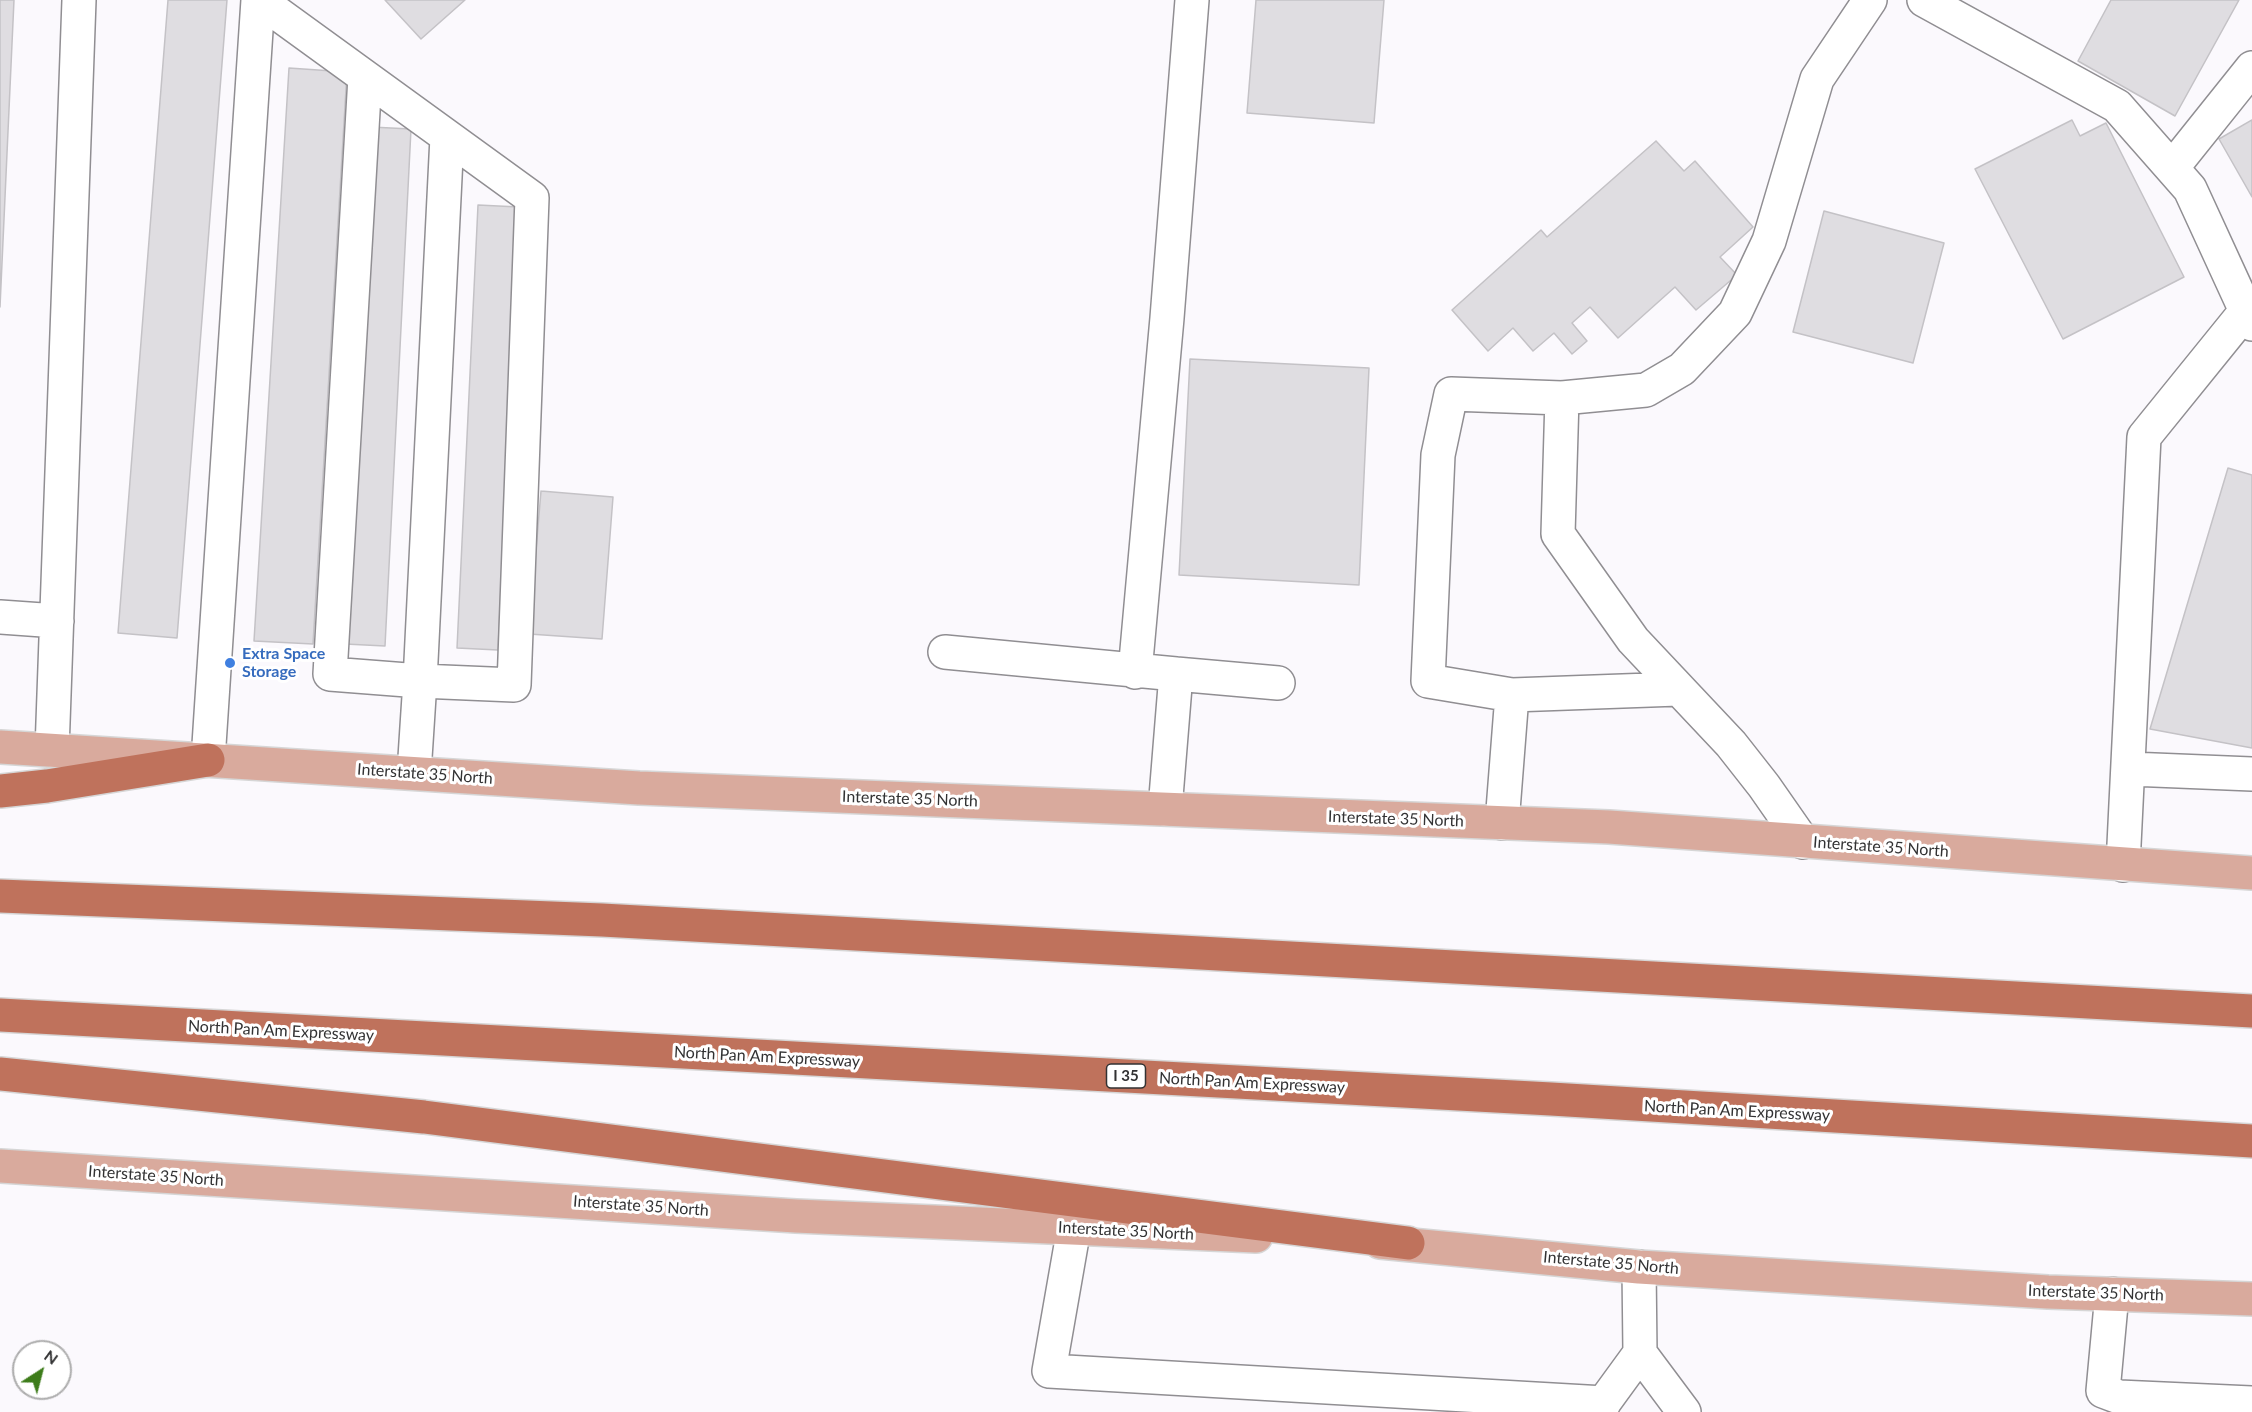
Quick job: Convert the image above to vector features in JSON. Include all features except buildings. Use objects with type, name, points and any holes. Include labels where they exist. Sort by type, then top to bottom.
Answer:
[{"type":"highway","points":[[0,790],[47,786],[208,760]]},
{"type":"highway","points":[[0,896],[602,920],[2252,1011]]},
{"type":"highway","name":"North Pan Am Expressway","points":[[0,1015],[1551,1099],[2252,1141]]},
{"type":"highway","points":[[0,1074],[424,1117],[1408,1243]]},
{"type":"main road","name":"Interstate 35 North","points":[[0,747],[651,789],[1609,826],[1803,842],[2252,873]]},
{"type":"main road","name":"Interstate 35 North","points":[[0,1167],[796,1216],[1408,1243],[1639,1267],[2112,1294],[2252,1299]]},
{"type":"lane","points":[[52,750],[79,0]]},
{"type":"lane","points":[[258,0],[365,77],[447,137],[532,198],[514,685],[330,674],[365,77]]},
{"type":"lane","points":[[208,760],[258,0]]},
{"type":"lane","points":[[1135,672],[1167,318],[1192,0]]},
{"type":"lane","points":[[1678,688],[1512,695],[1428,681],[1438,455],[1451,394],[1562,398],[1646,390],[1682,369],[1736,313],[1769,242],[1817,79],[1870,0]]},
{"type":"lane","points":[[1924,0],[2117,106],[2190,189],[2249,318],[2144,437],[2130,769],[2123,865]]},
{"type":"lane","points":[[2172,168],[2252,68]]},
{"type":"lane","points":[[414,773],[447,137]]},
{"type":"lane","points":[[1562,398],[1558,534],[1633,640],[1751,769],[1803,842]]},
{"type":"lane","points":[[0,617],[57,621]]},
{"type":"lane","points":[[945,652],[1135,672],[1278,683]]},
{"type":"lane","points":[[1165,809],[1176,674]]},
{"type":"lane","points":[[1502,823],[1512,695]]},
{"type":"lane","points":[[2130,769],[2252,774]]},
{"type":"lane","points":[[1074,1228],[1049,1371],[1601,1408],[1640,1353],[1639,1267]]},
{"type":"lane","points":[[2112,1294],[2103,1390],[2119,1397],[2252,1403]]},
{"type":"lane","points":[[1640,1353],[1684,1412]]},
{"type":"place","name":"Extra Space Storage","points":[[230,663]]}]
